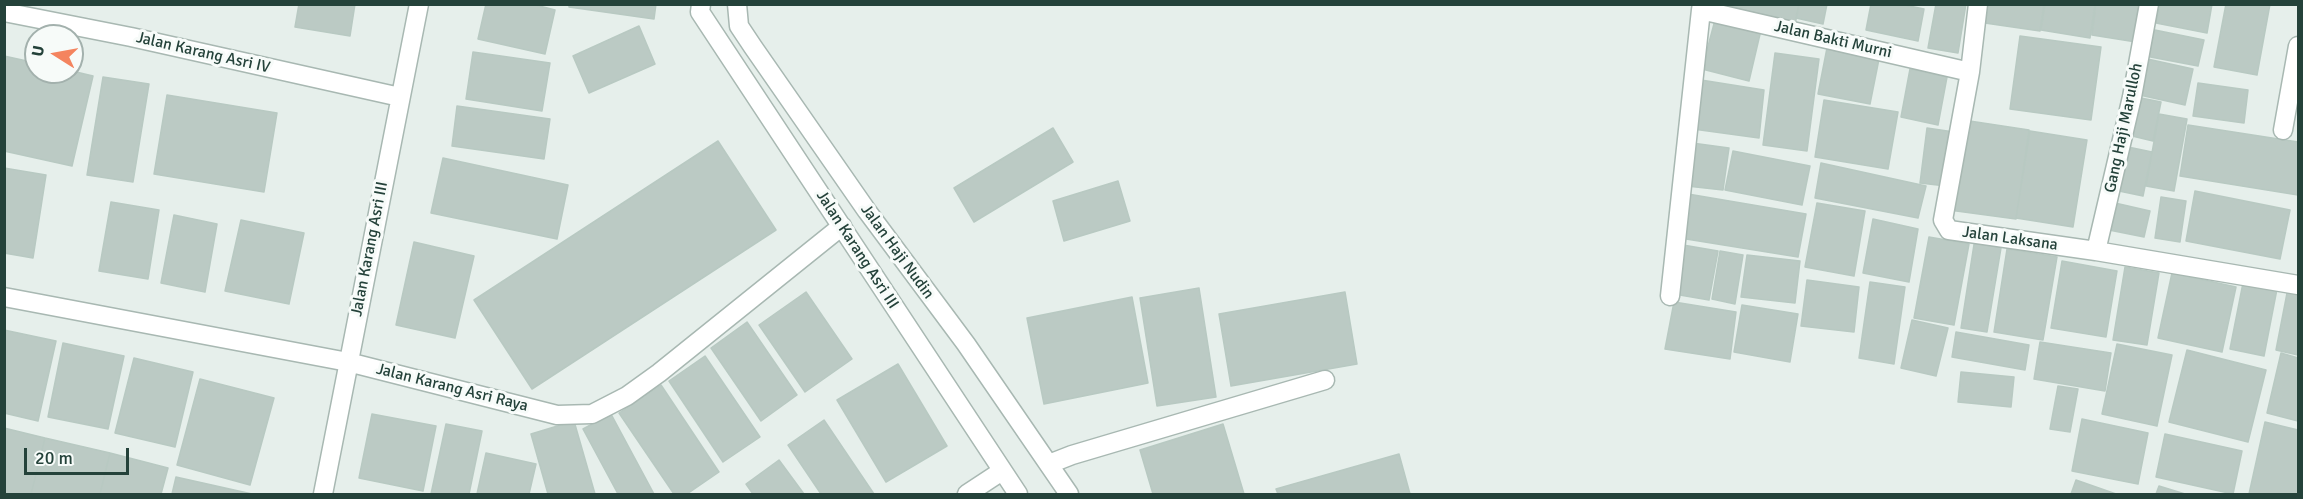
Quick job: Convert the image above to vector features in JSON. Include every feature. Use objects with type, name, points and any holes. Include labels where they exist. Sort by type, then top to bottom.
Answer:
[{"type":"street","name":"Jalan Karang Asri III","points":[[323,495],[419,4]]},
{"type":"street","name":"Jalan Karang Asri III","points":[[701,4],[700,12],[1018,495]]},
{"type":"street","name":"Jalan Haji Nudin","points":[[736,4],[739,26],[753,47],[867,212],[966,344],[1069,495]]},
{"type":"street","name":"Jalan Laksana","points":[[1978,4],[1970,72],[1943,220],[1949,230],[2096,251],[2298,285]]},
{"type":"street","name":"Gang Haji Marulloh","points":[[2096,251],[2132,97],[2149,4]]},
{"type":"street","points":[[1670,296],[1702,8]]},
{"type":"street","name":"Jalan Bakti Murni","points":[[1702,8],[1970,72]]},
{"type":"street","name":"Jalan Karang Asri IV","points":[[4,12],[131,37],[400,97]]},
{"type":"street","points":[[2283,130],[2298,46]]},
{"type":"street","name":"Jalan Karang Asri Raya","points":[[4,297],[348,362],[557,415],[592,414],[627,396],[659,373],[842,226]]},
{"type":"street","points":[[1049,464],[1083,451],[1325,380]]},
{"type":"street","points":[[967,495],[1002,471]]},
{"type":"building","points":[[299,4],[355,4],[350,36],[295,27]]},
{"type":"building","points":[[486,4],[532,4],[555,10],[545,54],[478,39]]},
{"type":"building","points":[[569,4],[656,4],[654,19],[569,7]]},
{"type":"building","points":[[1714,4],[1799,4],[1795,25]]},
{"type":"building","points":[[1799,4],[1827,4],[1823,24],[1796,18]]},
{"type":"building","points":[[1871,4],[1900,4],[1924,9],[1918,41],[1866,30]]},
{"type":"building","points":[[1936,4],[1966,4],[1958,53],[1928,48]]},
{"type":"building","points":[[1980,4],[2044,4],[2040,31],[1978,22]]},
{"type":"building","points":[[2045,4],[2095,4],[2090,38],[2041,30]]},
{"type":"building","points":[[2096,4],[2141,4],[2136,42],[2092,35]]},
{"type":"building","points":[[2160,4],[2212,4],[2207,33],[2156,23]]},
{"type":"building","points":[[2226,4],[2270,4],[2257,75],[2214,67]]},
{"type":"building","points":[[1715,20],[1761,30],[1749,81],[1702,69]]},
{"type":"building","points":[[639,26],[655,64],[589,93],[573,56]]},
{"type":"building","points":[[2145,28],[2204,40],[2198,66],[2140,55]]},
{"type":"building","points":[[2020,36],[2101,47],[2091,120],[2010,109]]},
{"type":"building","points":[[1827,48],[1879,59],[1870,104],[1818,94]]},
{"type":"building","points":[[473,52],[550,63],[542,111],[466,99]]},
{"type":"building","points":[[1775,53],[1819,59],[1807,151],[1763,145]]},
{"type":"building","points":[[4,56],[24,60],[24,84],[84,84],[84,74],[93,76],[72,166],[4,151]]},
{"type":"building","points":[[2143,58],[2193,69],[2185,105],[2135,94]]},
{"type":"building","points":[[1910,69],[1947,77],[1938,125],[1901,117]]},
{"type":"building","points":[[103,77],[149,84],[133,182],[87,175]]},
{"type":"building","points":[[1701,80],[1764,90],[1759,138],[1693,129]]},
{"type":"building","points":[[2198,83],[2248,90],[2244,123],[2193,116]]},
{"type":"building","points":[[167,95],[277,113],[264,192],[154,174]]},
{"type":"building","points":[[2136,97],[2161,102],[2153,141],[2128,135]]},
{"type":"building","points":[[1824,100],[1898,112],[1888,169],[1815,157]]},
{"type":"building","points":[[457,106],[550,119],[544,159],[452,146]]},
{"type":"building","points":[[2159,114],[2187,119],[2174,191],[2146,186]]},
{"type":"building","points":[[1963,120],[2029,130],[2016,219],[1949,210]]},
{"type":"building","points":[[2188,125],[2298,142],[2298,195],[2180,176]]},
{"type":"building","points":[[1053,128],[1073,162],[974,222],[954,188]]},
{"type":"building","points":[[1927,128],[1954,132],[1946,186],[1920,183]]},
{"type":"building","points":[[2030,131],[2087,140],[2073,227],[2016,218]]},
{"type":"building","points":[[718,141],[776,230],[532,389],[474,300]]},
{"type":"building","points":[[1692,143],[1729,148],[1723,190],[1687,186]]},
{"type":"building","points":[[2128,147],[2152,152],[2143,196],[2119,191]]},
{"type":"building","points":[[1733,151],[1810,166],[1802,205],[1725,190]]},
{"type":"building","points":[[443,158],[568,185],[557,239],[431,213]]},
{"type":"building","points":[[1821,163],[1926,186],[1918,218],[1815,198]]},
{"type":"building","points":[[4,168],[46,175],[33,258],[4,253]]},
{"type":"building","points":[[1118,181],[1130,221],[1064,241],[1053,201]]},
{"type":"building","points":[[2195,191],[2290,210],[2280,259],[2186,241]]},
{"type":"building","points":[[1688,194],[1806,214],[1798,257],[1680,238]]},
{"type":"building","points":[[2161,197],[2186,201],[2180,242],[2155,238]]},
{"type":"building","points":[[111,202],[159,210],[148,279],[99,271]]},
{"type":"building","points":[[1817,203],[1865,211],[1854,276],[1805,267]]},
{"type":"building","points":[[2115,203],[2150,211],[2144,237],[2109,230]]},
{"type":"building","points":[[174,215],[217,224],[205,292],[161,283]]},
{"type":"building","points":[[1873,219],[1918,229],[1909,282],[1863,273]]},
{"type":"building","points":[[241,220],[304,233],[289,304],[225,291]]},
{"type":"building","points":[[1929,237],[1969,244],[1954,325],[1914,318]]},
{"type":"building","points":[[1975,238],[2002,242],[1987,332],[1961,328]]},
{"type":"building","points":[[414,242],[474,256],[455,338],[396,325]]},
{"type":"building","points":[[1683,245],[1718,251],[1709,300],[1674,294]]},
{"type":"building","points":[[2007,249],[2057,257],[2043,340],[1994,332]]},
{"type":"building","points":[[1720,251],[1743,255],[1735,304],[1712,299]]},
{"type":"building","points":[[1747,255],[1800,261],[1795,303],[1741,297]]},
{"type":"building","points":[[2062,261],[2117,271],[2106,337],[2051,328]]},
{"type":"building","points":[[2125,267],[2159,273],[2147,345],[2113,340]]},
{"type":"building","points":[[2172,273],[2236,287],[2222,352],[2158,338]]},
{"type":"building","points":[[1807,280],[1859,287],[1854,332],[1801,326]]},
{"type":"building","points":[[1870,282],[1905,287],[1894,364],[1859,358]]},
{"type":"building","points":[[2243,283],[2277,289],[2264,356],[2230,349]]},
{"type":"building","points":[[1199,288],[1216,397],[1157,406],[1140,298]]},
{"type":"building","points":[[2288,288],[2298,290],[2298,355],[2276,350]]},
{"type":"building","points":[[806,292],[852,359],[805,392],[759,325]]},
{"type":"building","points":[[1345,292],[1357,364],[1231,386],[1219,314]]},
{"type":"building","points":[[1132,297],[1148,383],[1044,404],[1027,318]]},
{"type":"building","points":[[1674,302],[1736,312],[1730,359],[1665,349]]},
{"type":"building","points":[[1742,305],[1798,314],[1790,362],[1734,352]]},
{"type":"building","points":[[1912,320],[1948,328],[1936,376],[1901,368]]},
{"type":"building","points":[[747,322],[797,395],[761,421],[711,348]]},
{"type":"building","points":[[4,330],[56,341],[38,421],[4,413]]},
{"type":"building","points":[[1956,332],[2029,345],[2025,370],[1952,357]]},
{"type":"building","points":[[2040,342],[2111,353],[2105,391],[2034,379]]},
{"type":"building","points":[[63,343],[124,356],[108,429],[48,417]]},
{"type":"building","points":[[2117,344],[2172,355],[2157,426],[2102,414]]},
{"type":"building","points":[[2187,350],[2266,370],[2248,442],[2169,422]]},
{"type":"building","points":[[2281,353],[2298,358],[2298,421],[2267,413]]},
{"type":"building","points":[[705,356],[760,437],[723,462],[669,381]]},
{"type":"building","points":[[134,358],[193,372],[175,447],[115,433]]},
{"type":"building","points":[[898,364],[947,446],[886,482],[837,400]]},
{"type":"building","points":[[1961,372],[2014,377],[2011,407],[1958,402]]},
{"type":"building","points":[[200,379],[274,398],[250,485],[177,465]]},
{"type":"building","points":[[661,385],[719,472],[687,494],[674,494],[619,413]]},
{"type":"building","points":[[2058,386],[2078,389],[2070,432],[2050,429]]},
{"type":"building","points":[[372,414],[436,426],[423,491],[359,478]]},
{"type":"building","points":[[611,414],[654,494],[618,494],[583,429]]},
{"type":"building","points":[[2082,419],[2148,433],[2138,484],[2072,471]]},
{"type":"building","points":[[824,420],[874,494],[821,494],[788,445]]},
{"type":"building","points":[[574,421],[595,494],[548,494],[531,434]]},
{"type":"building","points":[[2265,422],[2298,430],[2298,494],[2249,494]]},
{"type":"building","points":[[446,424],[482,431],[469,494],[431,494]]},
{"type":"building","points":[[1223,424],[1244,494],[1153,494],[1140,450]]},
{"type":"building","points":[[4,428],[45,438],[31,494],[4,494]]},
{"type":"building","points":[[2165,434],[2242,451],[2233,494],[2156,477]]},
{"type":"building","points":[[45,438],[110,453],[100,494],[31,494]]},
{"type":"building","points":[[110,453],[168,468],[161,494],[100,494]]},
{"type":"building","points":[[486,453],[536,464],[529,494],[477,494]]},
{"type":"building","points":[[1399,454],[1410,494],[1278,494],[1276,489]]},
{"type":"building","points":[[779,460],[804,494],[753,494],[746,484]]},
{"type":"building","points":[[176,477],[252,494],[172,494]]},
{"type":"building","points":[[2076,480],[2116,494],[2071,494]]},
{"type":"building","points":[[2159,486],[2185,494],[2156,494]]}]
